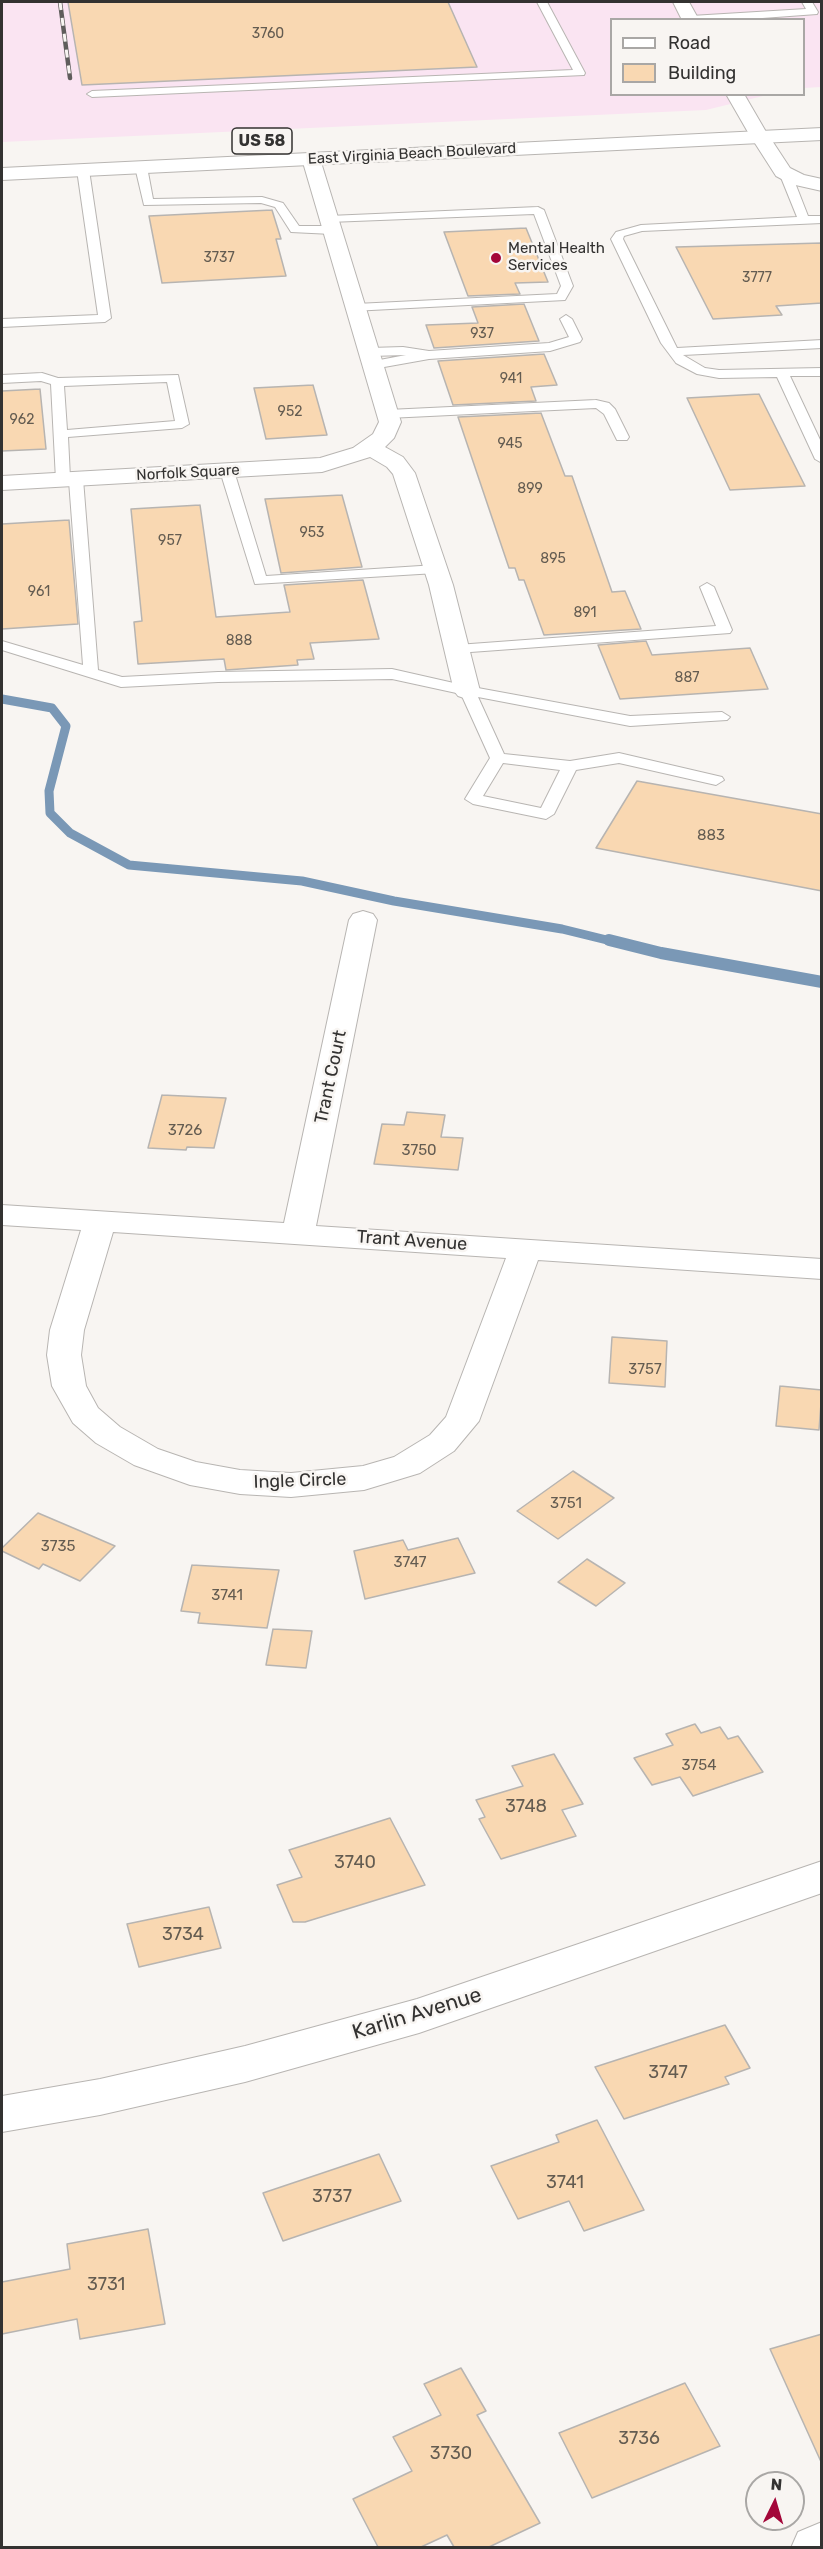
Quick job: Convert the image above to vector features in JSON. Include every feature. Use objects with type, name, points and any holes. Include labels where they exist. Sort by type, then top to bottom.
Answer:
[{"type":"street","points":[[681,2],[690,18]]},
{"type":"street","points":[[736,96],[786,175],[822,185]]},
{"type":"street","points":[[725,119],[772,117]]},
{"type":"street","name":"East Virginia Beach Boulevard","points":[[2,174],[822,134]]},
{"type":"street","points":[[311,159],[388,414],[389,428],[383,438],[371,448],[395,462],[404,473],[436,569],[467,691]]},
{"type":"street","name":"Norfolk Square","points":[[2,483],[322,465],[371,448]]},
{"type":"street","name":"Trant Court","points":[[298,1233],[363,920]]},
{"type":"street","name":"Trant Avenue","points":[[2,1215],[822,1269]]},
{"type":"street","name":"Ingle Circle","points":[[100,1221],[67,1330],[64,1355],[69,1386],[85,1415],[108,1436],[146,1457],[190,1473],[240,1482],[291,1485],[364,1478],[407,1465],[442,1443],[462,1421],[526,1249]]},
{"type":"street","name":"Karlin Avenue","points":[[2,2114],[100,2097],[245,2064],[419,2016],[822,1877]]},
{"type":"street","points":[[815,2547],[822,2545]]},
{"type":"lane","points":[[92,94],[580,73],[542,2]]},
{"type":"lane","points":[[722,18],[813,12],[807,2]]},
{"type":"lane","points":[[141,167],[148,203],[262,200],[279,205],[296,230],[330,225],[538,210],[567,286],[561,297],[356,308]]},
{"type":"lane","points":[[2,323],[105,318],[83,170]]},
{"type":"lane","points":[[786,175],[804,220]]},
{"type":"lane","points":[[822,219],[641,228],[620,234],[617,239],[667,344],[680,360],[691,367],[711,373],[822,372]]},
{"type":"lane","points":[[371,358],[403,351],[429,355],[550,347],[576,339],[566,318]]},
{"type":"lane","points":[[673,352],[822,344]]},
{"type":"lane","points":[[782,374],[822,459]]},
{"type":"lane","points":[[2,379],[42,377],[57,382],[173,378],[182,424],[61,434]]},
{"type":"lane","points":[[57,382],[61,434],[69,480],[91,672]]},
{"type":"lane","points":[[388,414],[597,404],[604,406],[610,412],[622,437]]},
{"type":"lane","points":[[227,471],[260,581],[436,569]]},
{"type":"lane","points":[[457,649],[725,630],[707,587]]},
{"type":"lane","points":[[2,645],[121,682],[218,677],[393,674],[467,691],[630,721],[722,717]]},
{"type":"lane","points":[[467,691],[498,758]]},
{"type":"lane","points":[[498,758],[473,799],[546,814],[570,766]]},
{"type":"lane","points":[[498,758],[570,766],[619,758],[716,780]]},
{"type":"shaded area","points":[[2,2],[821,2],[821,87],[805,88],[805,18],[610,18],[610,96],[763,96],[706,110],[2,142]]},
{"type":"building","points":[[68,2],[448,2],[477,67],[82,85]]},
{"type":"building","points":[[272,210],[281,239],[276,239],[286,276],[162,283],[149,216]]},
{"type":"building","name":"Mental Health Services","points":[[526,228],[548,282],[515,283],[520,294],[468,296],[444,232]]},
{"type":"building","points":[[822,243],[822,303],[776,306],[782,315],[713,319],[676,247]]},
{"type":"building","points":[[524,304],[539,341],[434,348],[426,325],[478,323],[472,307]]},
{"type":"building","points":[[544,354],[557,385],[531,387],[536,401],[453,405],[438,361]]},
{"type":"building","points":[[313,385],[327,435],[266,439],[254,388]]},
{"type":"building","points":[[40,389],[46,449],[2,451],[2,391]]},
{"type":"building","points":[[759,394],[805,486],[730,490],[687,398]]},
{"type":"building","points":[[541,413],[565,476],[572,476],[612,592],[625,591],[641,629],[544,635],[524,580],[519,580],[515,568],[509,568],[458,417]]},
{"type":"building","points":[[342,495],[362,567],[281,573],[265,499]]},
{"type":"building","points":[[200,505],[216,617],[290,612],[284,585],[363,580],[379,639],[310,643],[314,659],[297,660],[298,665],[226,670],[224,659],[138,664],[134,622],[142,621],[131,509]]},
{"type":"building","points":[[69,520],[78,624],[2,629],[2,524]]},
{"type":"building","points":[[646,641],[652,655],[750,648],[768,689],[620,699],[598,645]]},
{"type":"building","points":[[637,781],[822,814],[822,891],[596,848]]},
{"type":"building","points":[[162,1095],[226,1098],[214,1148],[187,1147],[186,1150],[148,1148]]},
{"type":"building","points":[[407,1112],[445,1115],[441,1137],[463,1138],[458,1170],[374,1164],[382,1124],[404,1125]]},
{"type":"building","points":[[612,1337],[667,1341],[665,1387],[609,1383]]},
{"type":"building","points":[[780,1386],[822,1390],[819,1430],[776,1426]]},
{"type":"building","points":[[573,1471],[614,1498],[558,1539],[517,1511]]},
{"type":"building","points":[[38,1513],[115,1546],[80,1581],[43,1564],[39,1569],[2,1551],[2,1548]]},
{"type":"building","points":[[458,1538],[475,1573],[365,1599],[354,1551],[403,1540],[408,1550]]},
{"type":"building","points":[[587,1559],[625,1583],[596,1606],[558,1582]]},
{"type":"building","points":[[192,1565],[279,1570],[267,1628],[198,1623],[200,1613],[181,1611]]},
{"type":"building","points":[[273,1629],[312,1631],[306,1668],[266,1665]]},
{"type":"building","points":[[695,1724],[701,1733],[720,1727],[728,1739],[738,1736],[763,1772],[693,1796],[680,1777],[652,1785],[634,1758],[673,1745],[666,1734]]},
{"type":"building","points":[[554,1754],[583,1804],[562,1810],[576,1836],[501,1859],[479,1819],[485,1817],[476,1800],[523,1786],[512,1766]]},
{"type":"building","points":[[390,1818],[425,1885],[305,1922],[293,1922],[277,1885],[302,1877],[289,1850]]},
{"type":"building","points":[[209,1907],[221,1948],[139,1967],[127,1924]]},
{"type":"building","points":[[725,2025],[750,2068],[725,2077],[729,2084],[624,2119],[595,2067]]},
{"type":"building","points":[[597,2120],[644,2210],[584,2231],[569,2201],[518,2219],[491,2166],[559,2142],[556,2135]]},
{"type":"building","points":[[379,2154],[401,2201],[283,2241],[263,2193]]},
{"type":"building","points":[[148,2229],[165,2324],[80,2339],[77,2319],[2,2334],[2,2282],[70,2269],[67,2244]]},
{"type":"building","points":[[822,2334],[822,2464],[770,2349]]},
{"type":"building","points":[[461,2368],[486,2411],[477,2415],[540,2523],[489,2547],[454,2547],[447,2535],[421,2547],[378,2547],[353,2499],[412,2471],[393,2437],[441,2415],[424,2384]]},
{"type":"building","points":[[685,2383],[720,2446],[592,2498],[559,2433]]},
{"type":"waterway","points":[[2,699],[52,708],[66,726],[49,791],[50,813],[70,833],[129,865],[302,881],[394,901],[562,929],[615,942]]},
{"type":"waterway","points":[[609,940],[661,953],[822,982]]},
{"type":"railway","points":[[60,2],[70,78]]},
{"type":"place","name":"Mental Health Services","points":[[496,258]]}]
